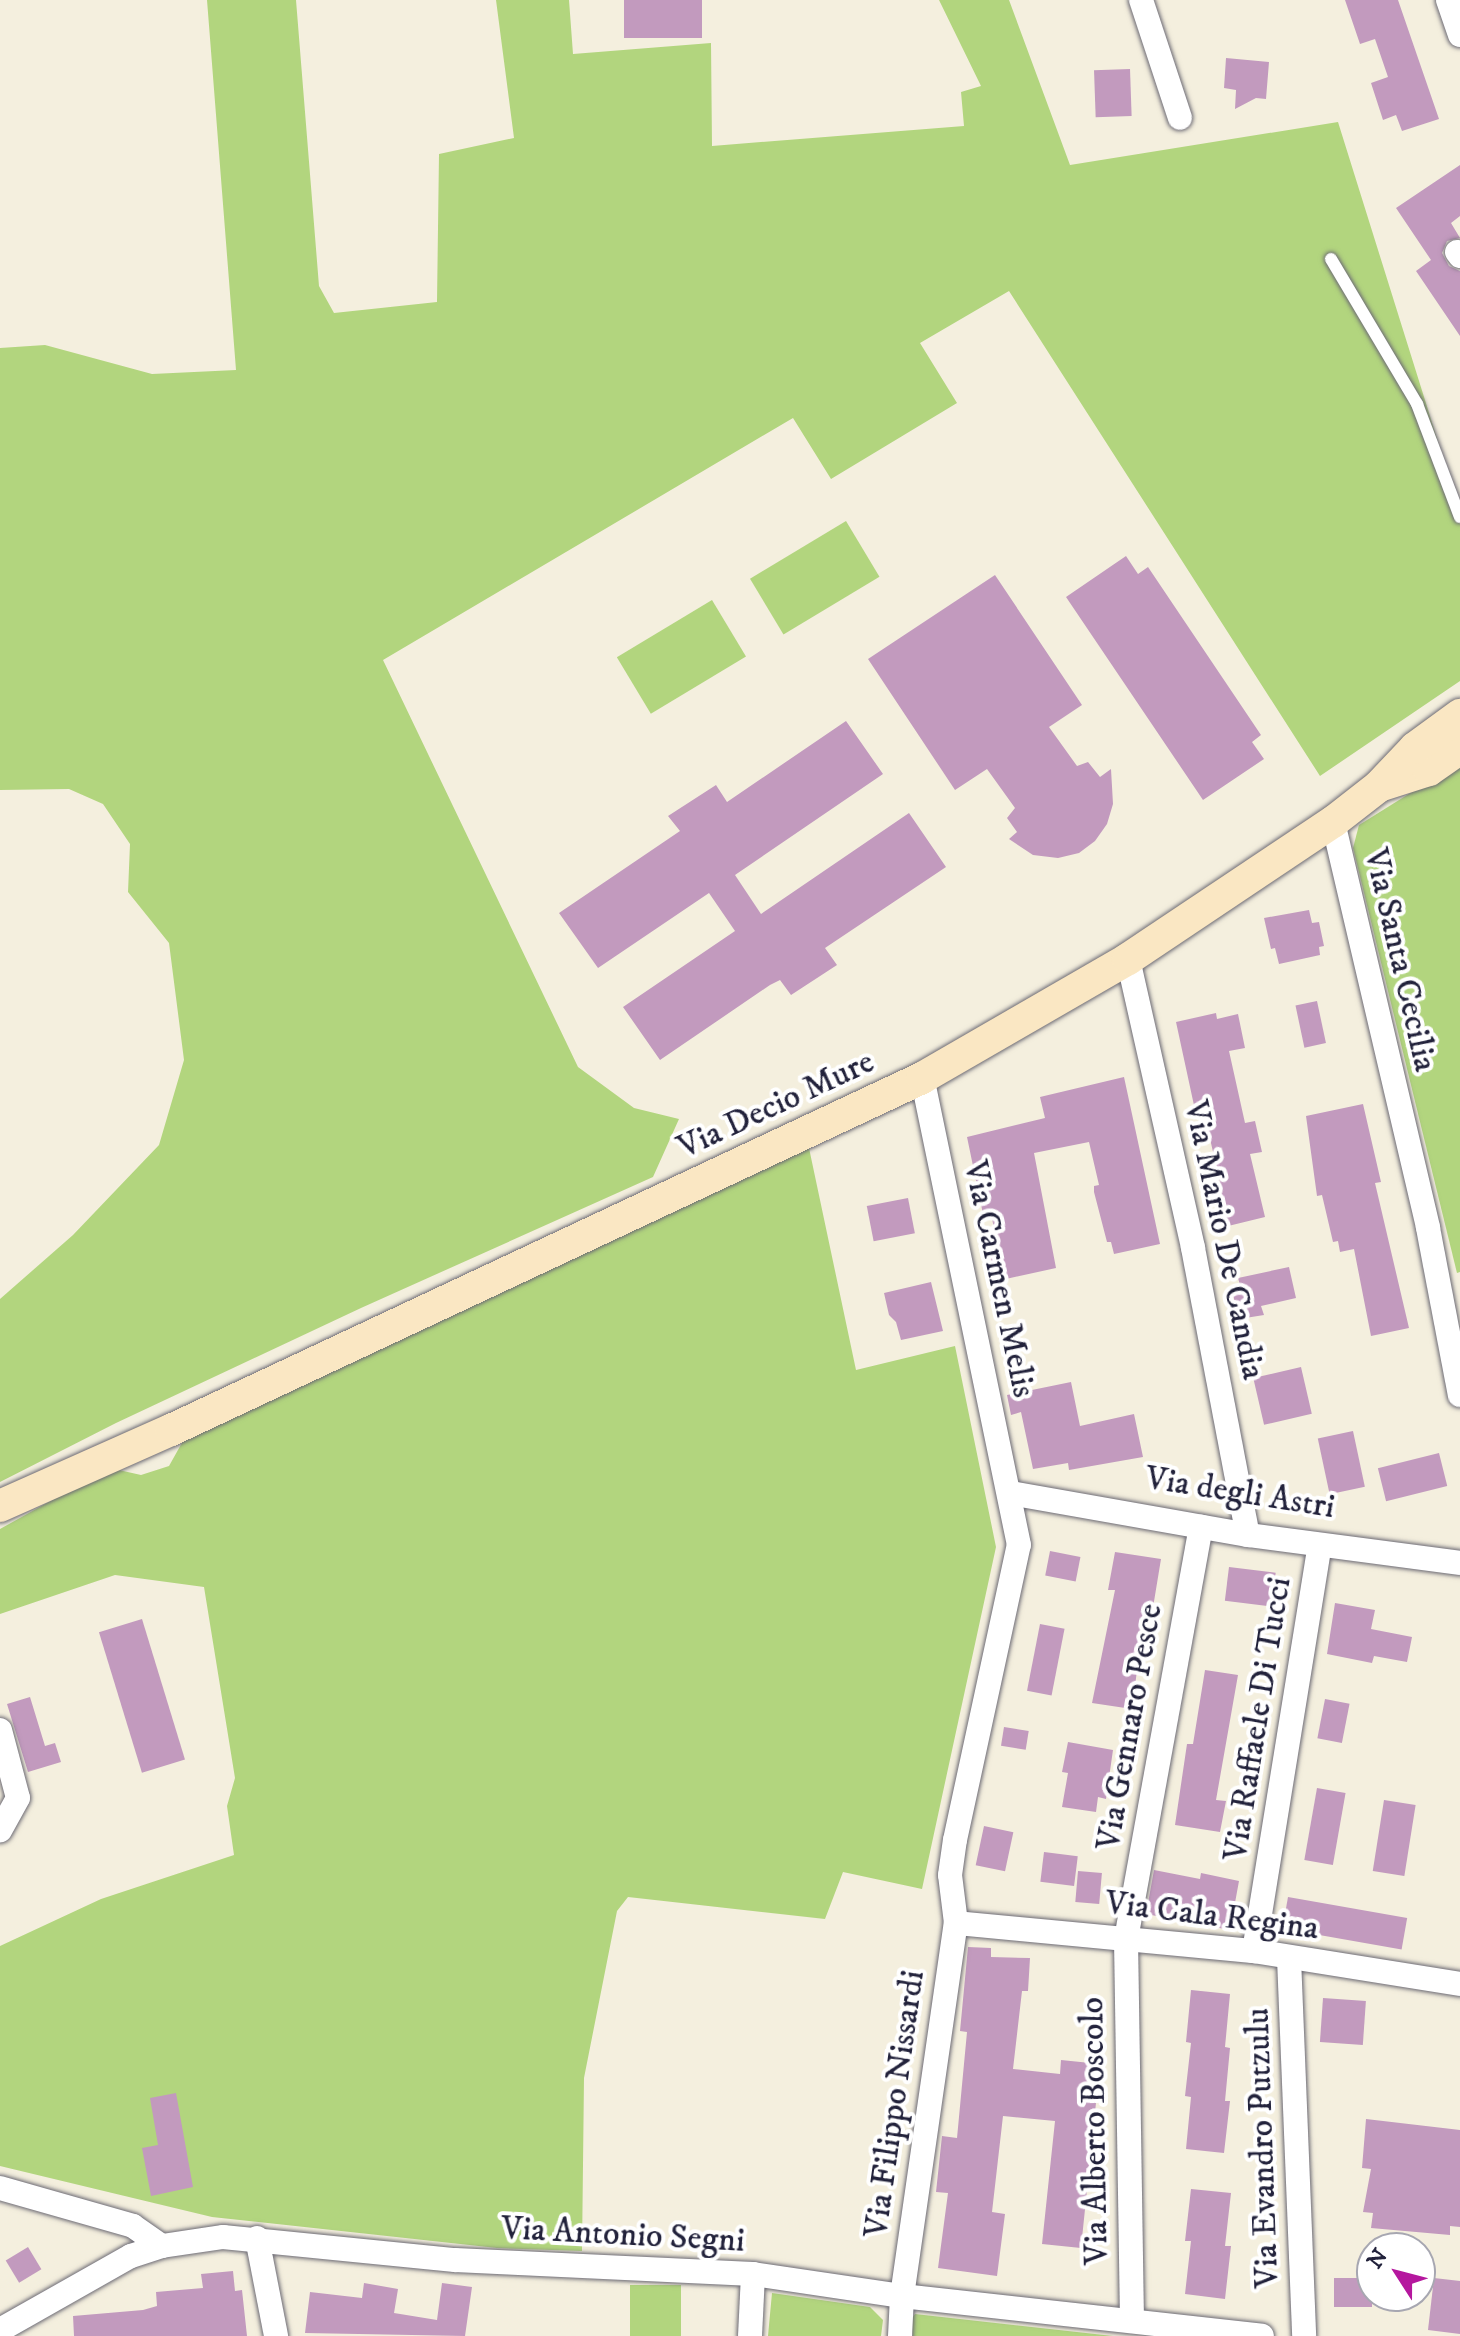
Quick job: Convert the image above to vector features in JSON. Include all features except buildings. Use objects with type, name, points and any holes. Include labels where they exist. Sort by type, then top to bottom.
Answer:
[{"type":"street","points":[[1141,0],[1180,118]]},
{"type":"street","points":[[1448,0],[1460,35]]},
{"type":"street","name":"Via Decio Mure","points":[[0,1506],[171,1430],[922,1078],[1128,959],[1333,822],[1379,786],[1415,748],[1460,715]]},
{"type":"street","name":"Via Decio Mure","points":[[1379,786],[1429,770],[1460,748]]},
{"type":"street","name":"Via Santa Cecilia","points":[[1333,822],[1428,1228],[1460,1395]]},
{"type":"street","name":"Via Mario De Candia","points":[[1128,959],[1193,1248],[1248,1535]]},
{"type":"street","name":"Via Carmen Melis","points":[[922,1078],[1019,1545],[955,1840],[950,1875],[956,1923]]},
{"type":"street","name":"Via degli Astri","points":[[1010,1493],[1248,1535],[1460,1563]]},
{"type":"street","name":"Via Gennaro Pesce","points":[[1126,1939],[1201,1527]]},
{"type":"street","name":"Via Raffaele Di Tucci","points":[[1254,1951],[1320,1545]]},
{"type":"street","points":[[0,1730],[18,1798],[0,1830]]},
{"type":"street","name":"Via Cala Regina","points":[[956,1923],[1254,1951],[1460,1984]]},
{"type":"street","name":"Via Filippo Nissardi","points":[[900,2336],[902,2296],[956,1923]]},
{"type":"street","name":"Via Alberto Boscolo","points":[[1126,1939],[1132,2321]]},
{"type":"street","name":"Via Evandro Putzulu","points":[[1289,1958],[1304,2336]]},
{"type":"street","points":[[0,2188],[133,2226],[162,2246]]},
{"type":"street","name":"Via Antonio Segni","points":[[0,2330],[131,2256],[162,2246],[223,2237],[455,2260],[753,2274],[902,2296],[1262,2336]]},
{"type":"street","points":[[257,2238],[276,2336]]},
{"type":"street","points":[[750,2336],[753,2274]]},
{"type":"lane","points":[[1331,259],[1417,404],[1460,517]]},
{"type":"green space","points":[[207,0],[296,0],[319,286],[334,313],[437,302],[439,154],[514,138],[496,0],[569,0],[573,54],[711,43],[712,146],[964,126],[961,92],[981,86],[939,0],[1009,0],[1070,165],[1338,122],[1460,512],[1460,681],[1320,776],[1009,291],[920,343],[957,403],[831,479],[793,418],[383,660],[578,1067],[634,1108],[679,1119],[653,1177],[361,1308],[116,1423],[0,1482],[0,1299],[73,1235],[159,1145],[184,1060],[169,943],[128,892],[130,844],[103,804],[69,789],[0,790],[0,348],[45,345],[152,374],[236,370]]},
{"type":"green space","points":[[846,521],[879,577],[783,634],[750,579]]},
{"type":"green space","points":[[712,600],[746,657],[651,714],[617,657]]},
{"type":"green space","points":[[1460,762],[1460,1272],[1457,1273],[1353,848],[1359,825]]},
{"type":"green space","points":[[809,1148],[856,1370],[955,1346],[996,1547],[922,1889],[843,1872],[825,1919],[628,1897],[617,1911],[584,2078],[582,2251],[497,2248],[212,2217],[0,2166],[0,1946],[101,1899],[234,1855],[227,1806],[235,1778],[204,1587],[115,1575],[0,1614],[0,1529],[110,1468],[141,1475],[169,1466],[183,1441]]},
{"type":"green space","points":[[630,2285],[681,2285],[681,2336],[630,2336]]},
{"type":"green space","points":[[772,2293],[870,2307],[883,2320],[881,2336],[768,2336]]},
{"type":"green space","points":[[915,2314],[1113,2336],[913,2336],[910,2321]]}]
